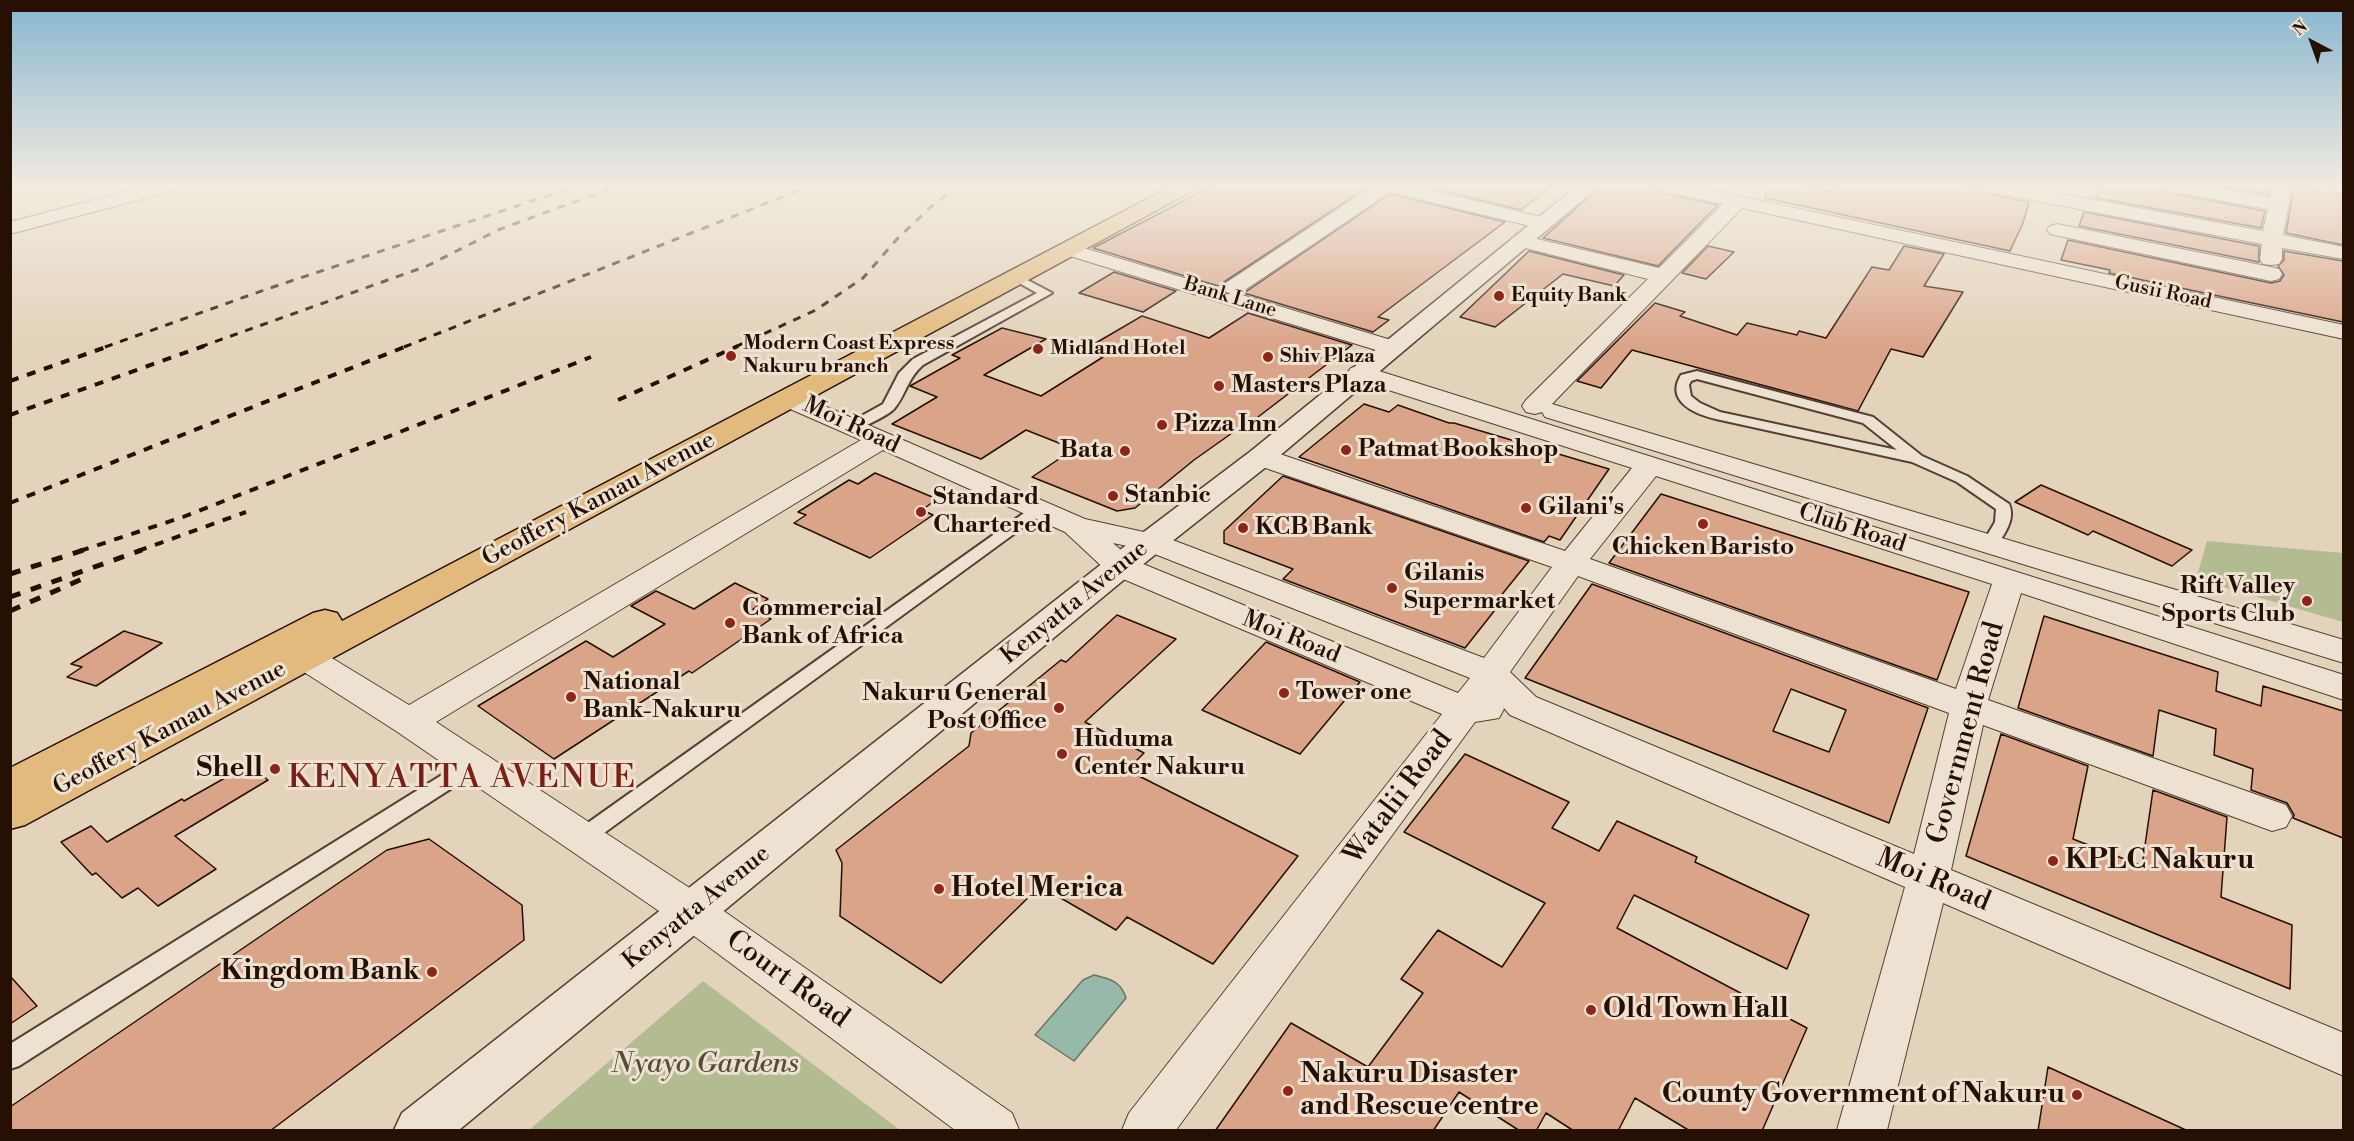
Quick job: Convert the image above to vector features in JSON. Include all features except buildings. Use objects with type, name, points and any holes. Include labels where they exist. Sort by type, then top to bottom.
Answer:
[{"type":"highway","name":"Geoffery Kamau Avenue","points":[[10,786],[1060,239]]},
{"type":"highway","name":"Geoffery Kamau Avenue","points":[[10,814],[1086,239]]},
{"type":"street","points":[[1222,295],[1306,239]]},
{"type":"street","name":"Kenyatta Avenue","points":[[420,1131],[1120,566],[1261,457],[1522,239]]},
{"type":"street","points":[[1571,239],[1664,276]]},
{"type":"street","points":[[1535,406],[1700,239]]},
{"type":"street","name":"Gusii Road","points":[[1914,239],[2343,332]]},
{"type":"street","points":[[2046,267],[2054,239]]},
{"type":"street","points":[[2102,239],[2271,274]]},
{"type":"street","points":[[2271,317],[2272,239]]},
{"type":"street","points":[[2273,239],[2343,253]]},
{"type":"street","name":"Bank Lane","points":[[1067,249],[1222,295],[1377,359]]},
{"type":"street","name":"Club Road","points":[[1377,359],[1425,383],[1576,430],[1632,451],[1748,483],[1901,531],[1971,548],[2064,581],[2343,688]]},
{"type":"street","name":"Club Road","points":[[1425,383],[1535,406],[1576,430]]},
{"type":"street","name":"Moi Road","points":[[790,399],[1076,526],[1151,542],[1490,673],[1523,706],[2343,1055]]},
{"type":"street","points":[[409,722],[881,440]]},
{"type":"street","name":"Watalii Road","points":[[1147,1131],[1465,710],[1571,563],[1632,451]]},
{"type":"street","points":[[1261,457],[1571,563],[2272,816]]},
{"type":"street","name":"Moi Road","points":[[1076,526],[1120,566],[1465,710],[1523,706]]},
{"type":"street","name":"Club Road","points":[[1971,548],[2009,579],[2064,581],[2343,652]]},
{"type":"street","name":"Government Road","points":[[1862,1131],[1928,880],[1969,705],[2009,579]]},
{"type":"street","name":"Court Road","points":[[305,657],[409,722],[693,912],[994,1131]]},
{"type":"lane","points":[[852,427],[888,407],[906,373],[918,362],[1047,292],[1016,277]]},
{"type":"lane","points":[[1917,459],[1868,420],[1697,375],[1686,378],[1682,385],[1683,394],[1689,403],[1716,415],[1917,459],[1962,479],[2004,507],[2003,522],[1971,548]]},
{"type":"lane","points":[[582,837],[1039,509]]},
{"type":"lane","points":[[10,1058],[473,765]]},
{"type":"green space","name":"Rift Valley Sports Club","points":[[2207,541],[2343,553],[2343,622],[2196,579]]},
{"type":"green space","name":"Nyayo Gardens","points":[[703,981],[900,1130],[529,1130]]},
{"type":"shaded area","points":[[1094,975],[1118,984],[1126,998],[1074,1061],[1035,1035],[1083,980]]},
{"type":"railway","points":[[105,347],[267,289],[417,239]]},
{"type":"railway","points":[[200,347],[427,266],[480,239]]},
{"type":"railway","points":[[404,347],[676,239]]},
{"type":"railway","points":[[735,347],[816,310],[863,278],[897,239]]},
{"type":"railway","points":[[10,381],[109,346]]},
{"type":"railway","points":[[10,415],[204,346]]},
{"type":"railway","points":[[10,503],[407,346]]},
{"type":"railway","points":[[618,400],[738,346]]},
{"type":"railway","points":[[80,551],[183,517],[591,357]]},
{"type":"railway","points":[[138,551],[246,512]]},
{"type":"railway","points":[[10,574],[84,550]]},
{"type":"railway","points":[[10,597],[142,550]]},
{"type":"railway","points":[[10,611],[82,579]]},
{"type":"place","name":"Equity Bank","points":[[1499,296]]},
{"type":"place","name":"Midland Hotel","points":[[1038,349]]},
{"type":"place","name":"Modern Coast Express Nakuru branch","points":[[731,356]]},
{"type":"place","name":"Shiv Plaza","points":[[1268,357]]},
{"type":"place","name":"Masters Plaza","points":[[1219,386]]},
{"type":"place","name":"Pizza Inn","points":[[1162,425]]},
{"type":"place","name":"Patmat Bookshop","points":[[1346,450]]},
{"type":"place","name":"Bata","points":[[1125,451]]},
{"type":"place","name":"Stanbic","points":[[1113,496]]},
{"type":"place","name":"Gilani's","points":[[1526,508]]},
{"type":"place","name":"Standard Chartered","points":[[921,512]]},
{"type":"place","name":"Chicken Baristo","points":[[1703,524]]},
{"type":"place","name":"KCB Bank","points":[[1243,528]]},
{"type":"place","name":"Gilanis Supermarket","points":[[1392,588]]},
{"type":"place","name":"Rift Valley Sports Club","points":[[2307,601]]},
{"type":"place","name":"Commercial Bank of Africa","points":[[730,623]]},
{"type":"place","name":"Tower one","points":[[1284,693]]},
{"type":"place","name":"National Bank-Nakuru","points":[[571,697]]},
{"type":"place","name":"Nakuru General Post Office","points":[[1059,708]]},
{"type":"place","name":"Huduma Center Nakuru","points":[[1062,754]]},
{"type":"place","name":"Shell","points":[[275,769]]},
{"type":"place","name":"KPLC Nakuru","points":[[2053,861]]},
{"type":"place","name":"Hotel Merica","points":[[939,889]]},
{"type":"place","name":"Kingdom Bank","points":[[432,972]]},
{"type":"place","name":"Old Town Hall","points":[[1591,1010]]},
{"type":"place","name":"Nakuru Disaster and Rescue centre","points":[[1288,1091]]},
{"type":"place","name":"County Government of Nakuru","points":[[2077,1095]]},
{"type":"district","name":"KENYATTA AVENUE","points":[[462,779]]}]
